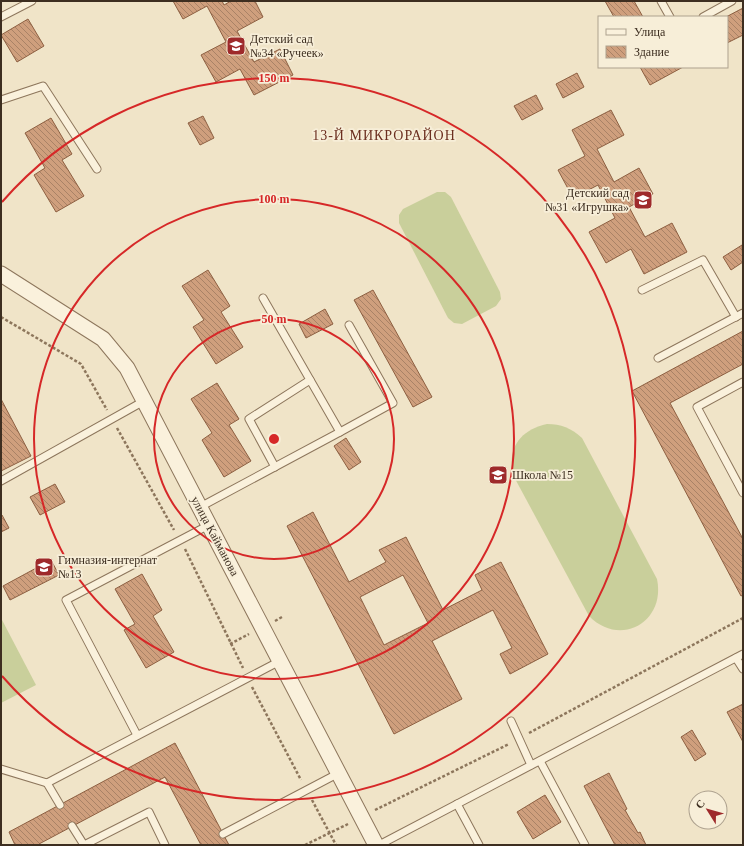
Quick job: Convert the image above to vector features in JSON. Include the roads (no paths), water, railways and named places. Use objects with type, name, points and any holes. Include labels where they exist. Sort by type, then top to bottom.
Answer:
[{"type":"street","name":"улица Кайманова","points":[[1,274],[103,339],[127,368],[377,845]]},
{"type":"lane","points":[[1,17],[32,1]]},
{"type":"lane","points":[[661,1],[669,16]]},
{"type":"lane","points":[[705,16],[732,1]]},
{"type":"lane","points":[[1,100],[43,86],[97,169]]},
{"type":"lane","points":[[642,290],[703,260],[736,317]]},
{"type":"lane","points":[[263,298],[340,432]]},
{"type":"lane","points":[[658,358],[743,313]]},
{"type":"lane","points":[[200,507],[394,403],[349,325]]},
{"type":"lane","points":[[275,467],[249,419],[310,380]]},
{"type":"lane","points":[[743,382],[697,407],[743,493]]},
{"type":"lane","points":[[1,481],[144,401]]},
{"type":"lane","points":[[137,735],[66,600],[209,525]]},
{"type":"lane","points":[[377,845],[740,656],[743,669]]},
{"type":"lane","points":[[47,783],[280,660]]},
{"type":"lane","points":[[511,722],[531,765]]},
{"type":"lane","points":[[540,761],[585,845]]},
{"type":"lane","points":[[1,769],[47,783],[60,805]]},
{"type":"lane","points":[[223,834],[338,773]]},
{"type":"lane","points":[[457,804],[479,845]]},
{"type":"lane","points":[[72,826],[84,845],[148,812],[165,845]]},
{"type":"place","name":"Детский сад №34 «Ручеек»","points":[[236,46]]},
{"type":"place","name":"Детский сад №31 «Игрушка»","points":[[643,200]]},
{"type":"place","name":"Школа №15","points":[[498,475]]},
{"type":"place","name":"Гимназия-интернат №13","points":[[44,567]]},
{"type":"district","name":"13-Й МИКРОРАЙОН","points":[[384,135]]}]
